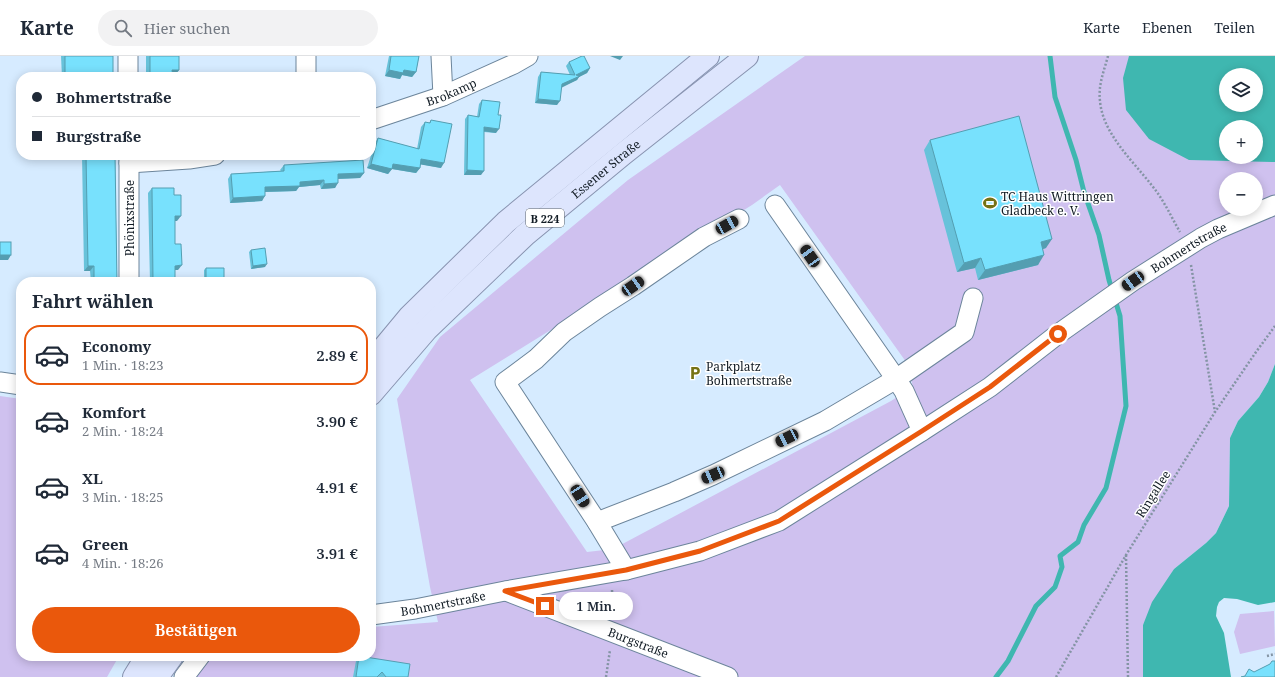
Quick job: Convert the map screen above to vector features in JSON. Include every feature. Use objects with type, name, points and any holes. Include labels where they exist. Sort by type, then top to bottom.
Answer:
[{"type":"main road","name":"Essener Straße","points":[[376,358],[410,316],[506,222],[708,56]]},
{"type":"main road","name":"Essener Straße","points":[[376,388],[427,329],[525,235],[623,154],[747,56]]},
{"type":"main road","points":[[134,677],[144,661]]},
{"type":"main road","points":[[157,677],[168,661]]},
{"type":"street","points":[[128,56],[128,72]]},
{"type":"street","points":[[306,56],[306,72]]},
{"type":"street","points":[[441,56],[443,96]]},
{"type":"street","name":"Brokamp","points":[[376,118],[443,96],[514,64],[528,56]]},
{"type":"street","name":"Phönixstraße","points":[[129,160],[129,277]]},
{"type":"street","points":[[774,205],[928,427]]},
{"type":"street","name":"Bohmertstraße","points":[[376,614],[415,609],[505,591],[619,572],[700,551],[779,521],[990,387],[1058,334],[1133,281],[1218,228],[1275,205]]},
{"type":"street","points":[[619,572],[597,522],[505,382],[536,359],[564,332],[704,237],[739,218]]},
{"type":"street","points":[[597,522],[713,475],[825,420],[896,379],[964,332],[973,298]]},
{"type":"street","points":[[0,382],[16,385]]},
{"type":"street","name":"Burgstraße","points":[[505,591],[728,677]]},
{"type":"street","points":[[184,677],[196,661]]},
{"type":"path","points":[[1108,56],[1100,87],[1102,114],[1117,141],[1159,195],[1188,247],[1215,412]]},
{"type":"path","name":"Ringallee","points":[[1056,677],[1126,555],[1215,412],[1275,326]]},
{"type":"path","points":[[1126,555],[1128,677]]},
{"type":"path","points":[[606,677],[613,633],[619,572]]},
{"type":"path","points":[[1266,656],[1275,654]]},
{"type":"shaded area","points":[[805,56],[1275,56],[1275,364],[1268,382],[1259,397],[1238,421],[1230,438],[1229,506],[1216,533],[1174,569],[1143,625],[1143,677],[195,677],[208,661],[376,661],[376,627],[438,622],[430,587],[397,399],[440,337],[628,180]],"holes":[[[780,185],[908,366],[913,387],[891,401],[613,549],[587,552],[470,380],[752,205]]]},
{"type":"shaded area","points":[[1129,56],[1275,56],[1275,162],[1263,162],[1263,120],[1219,120],[1219,161],[1189,160],[1149,139],[1126,110],[1123,78]]},
{"type":"shaded area","points":[[1275,364],[1275,602],[1258,605],[1237,599],[1224,598],[1219,602],[1216,616],[1224,633],[1231,677],[1143,677],[1143,625],[1152,602],[1174,569],[1216,533],[1229,506],[1230,438],[1238,421],[1259,397],[1268,382]]},
{"type":"shaded area","points":[[0,396],[16,398],[16,661],[116,661],[107,677],[0,677]]},
{"type":"shaded area","points":[[1274,611],[1275,646],[1240,654],[1234,632],[1240,614]]},
{"type":"building","points":[[65,56],[113,56],[113,72],[65,72]]},
{"type":"building","points":[[150,56],[179,56],[179,70],[172,70],[172,72],[150,72]]},
{"type":"building","points":[[391,56],[419,56],[416,72],[404,70],[403,73],[389,70]]},
{"type":"building","points":[[584,56],[590,68],[576,75],[580,76],[562,84],[560,101],[538,99],[541,72],[575,75],[569,62]]},
{"type":"building","points":[[482,100],[500,102],[498,115],[501,115],[499,129],[484,127],[484,171],[467,170],[468,115],[479,117]]},
{"type":"building","points":[[1019,116],[1052,239],[1041,242],[1044,255],[985,270],[981,258],[964,263],[930,140]]},
{"type":"building","points":[[431,120],[452,124],[444,163],[421,159],[420,168],[393,164],[392,169],[371,164],[372,160],[376,160],[376,145],[378,138],[419,149],[425,122],[430,123]]},
{"type":"building","points":[[86,160],[115,160],[117,277],[94,277],[94,266],[88,266]]},
{"type":"building","points":[[363,160],[364,173],[338,174],[338,183],[324,184],[324,180],[300,182],[300,186],[265,187],[265,196],[233,198],[231,174],[284,171],[284,165]]},
{"type":"building","points":[[152,188],[174,188],[174,195],[181,195],[181,216],[175,216],[175,244],[181,244],[182,265],[175,266],[175,277],[153,277]]},
{"type":"building","points":[[0,242],[11,242],[11,255],[0,255]]},
{"type":"building","points":[[265,248],[267,264],[253,266],[251,250]]},
{"type":"building","points":[[206,268],[224,268],[224,277],[206,277]]},
{"type":"building","points":[[376,659],[410,664],[408,677],[386,677],[382,672],[377,677],[356,677],[358,661],[376,661]]},
{"type":"building","points":[[1272,661],[1275,661],[1275,677],[1241,677],[1245,676],[1249,669],[1254,672],[1270,664]]},
{"type":"waterway","points":[[996,677],[1008,661],[1036,606],[1055,587],[1062,567],[1060,556],[1078,542],[1084,525],[1106,488],[1126,406],[1120,316],[1109,280],[1099,235],[1084,192],[1076,160],[1055,97],[1050,56]]},
{"type":"place","name":"TC Haus Wittringen Gladbeck e. V.","points":[[990,203]]},
{"type":"place","name":"Parkplatz Bohmertstraße","points":[[695,373]]},
{"type":"route","points":[[545,606],[505,591],[626,570],[700,551],[779,521],[990,387],[1058,334]]}]
